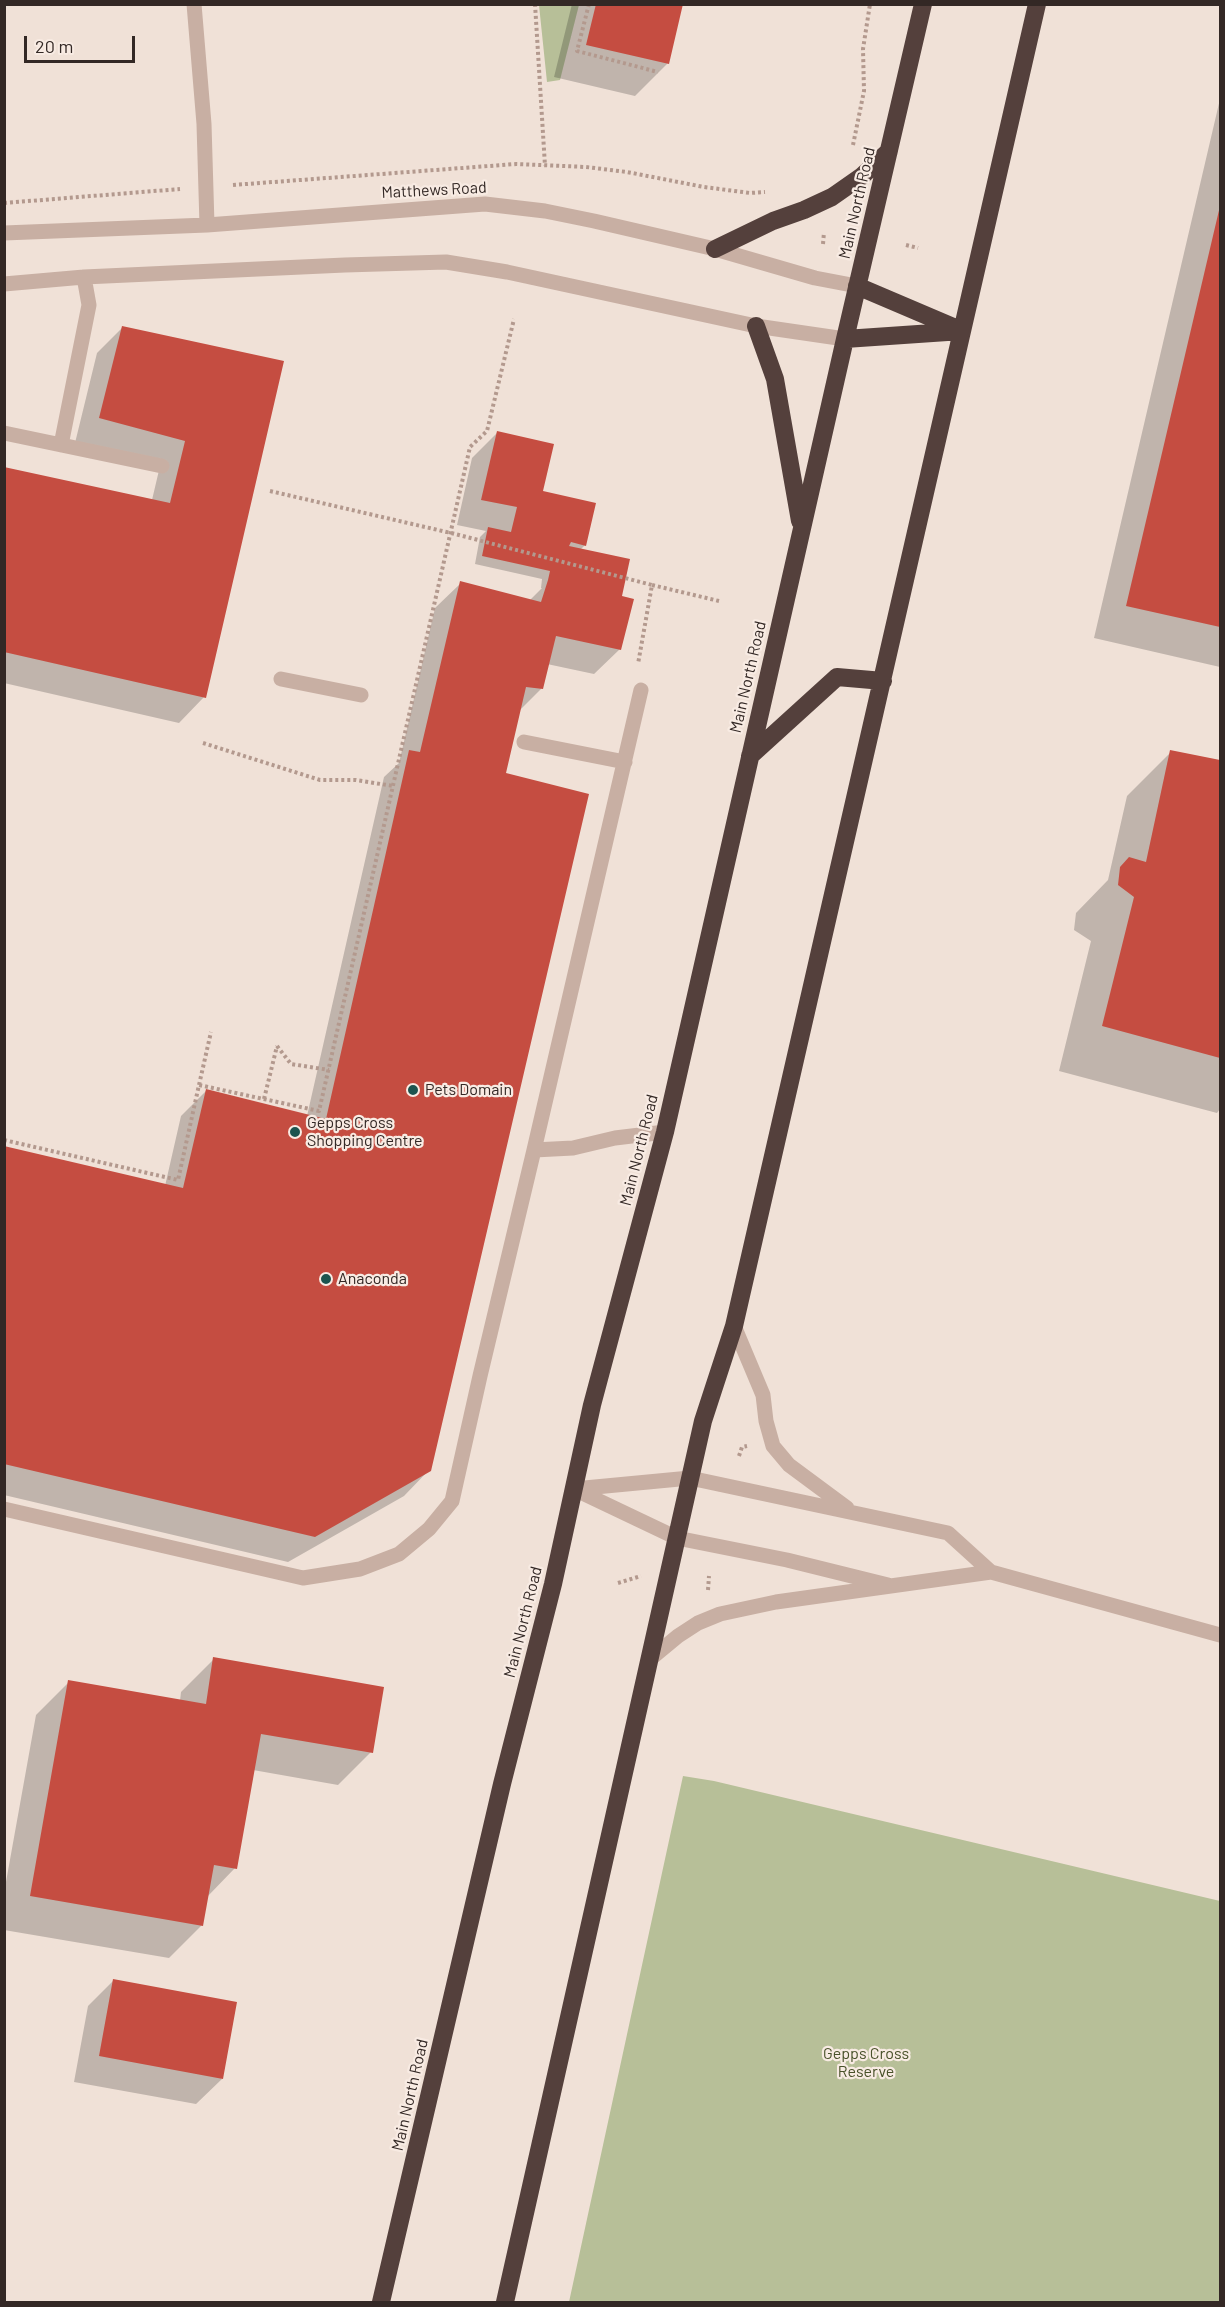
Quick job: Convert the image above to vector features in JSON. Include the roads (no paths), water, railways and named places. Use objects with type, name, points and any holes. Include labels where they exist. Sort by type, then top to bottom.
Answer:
[{"type":"highway","name":"Main North Road","points":[[381,2302],[502,1784],[553,1584],[592,1405],[665,1132],[801,529],[923,4]]},
{"type":"highway","points":[[505,2302],[703,1421],[735,1326],[1037,4]]},
{"type":"highway","points":[[715,249],[773,220],[804,210],[832,197],[862,176],[889,151]]},
{"type":"highway","points":[[857,286],[963,331]]},
{"type":"highway","points":[[756,326],[775,379],[801,529]]},
{"type":"highway","points":[[845,339],[963,331]]},
{"type":"highway","points":[[750,756],[837,677],[883,681]]},
{"type":"street","points":[[194,4],[204,124],[207,225]]},
{"type":"street","name":"Matthews Road","points":[[4,233],[207,225],[485,204],[545,211],[715,249],[815,278],[857,286]]},
{"type":"street","points":[[4,284],[345,265],[446,262],[507,272],[756,326],[845,339]]},
{"type":"street","points":[[61,445],[89,306],[84,278]]},
{"type":"street","points":[[4,433],[162,466]]},
{"type":"street","points":[[281,679],[360,695]]},
{"type":"street","points":[[4,1509],[303,1578],[360,1569],[399,1554],[429,1529],[452,1501],[641,690]]},
{"type":"street","points":[[525,742],[625,762]]},
{"type":"street","points":[[534,1150],[573,1148],[615,1138],[665,1132]]},
{"type":"street","points":[[735,1326],[763,1395],[766,1421],[773,1446],[797,1472],[852,1511]]},
{"type":"street","points":[[574,1490],[690,1478],[948,1533],[991,1572]]},
{"type":"street","points":[[574,1490],[677,1538],[787,1560],[896,1587]]},
{"type":"street","points":[[649,1660],[698,1623],[720,1614],[777,1602],[991,1572],[1221,1635]]},
{"type":"place","name":"Pets Domain","points":[[413,1090]]},
{"type":"place","name":"Gepps Cross Shopping Centre","points":[[295,1132]]},
{"type":"place","name":"Anaconda","points":[[326,1279]]},
{"type":"park label","name":"Gepps Cross Reserve","points":[[866,2063]]}]
